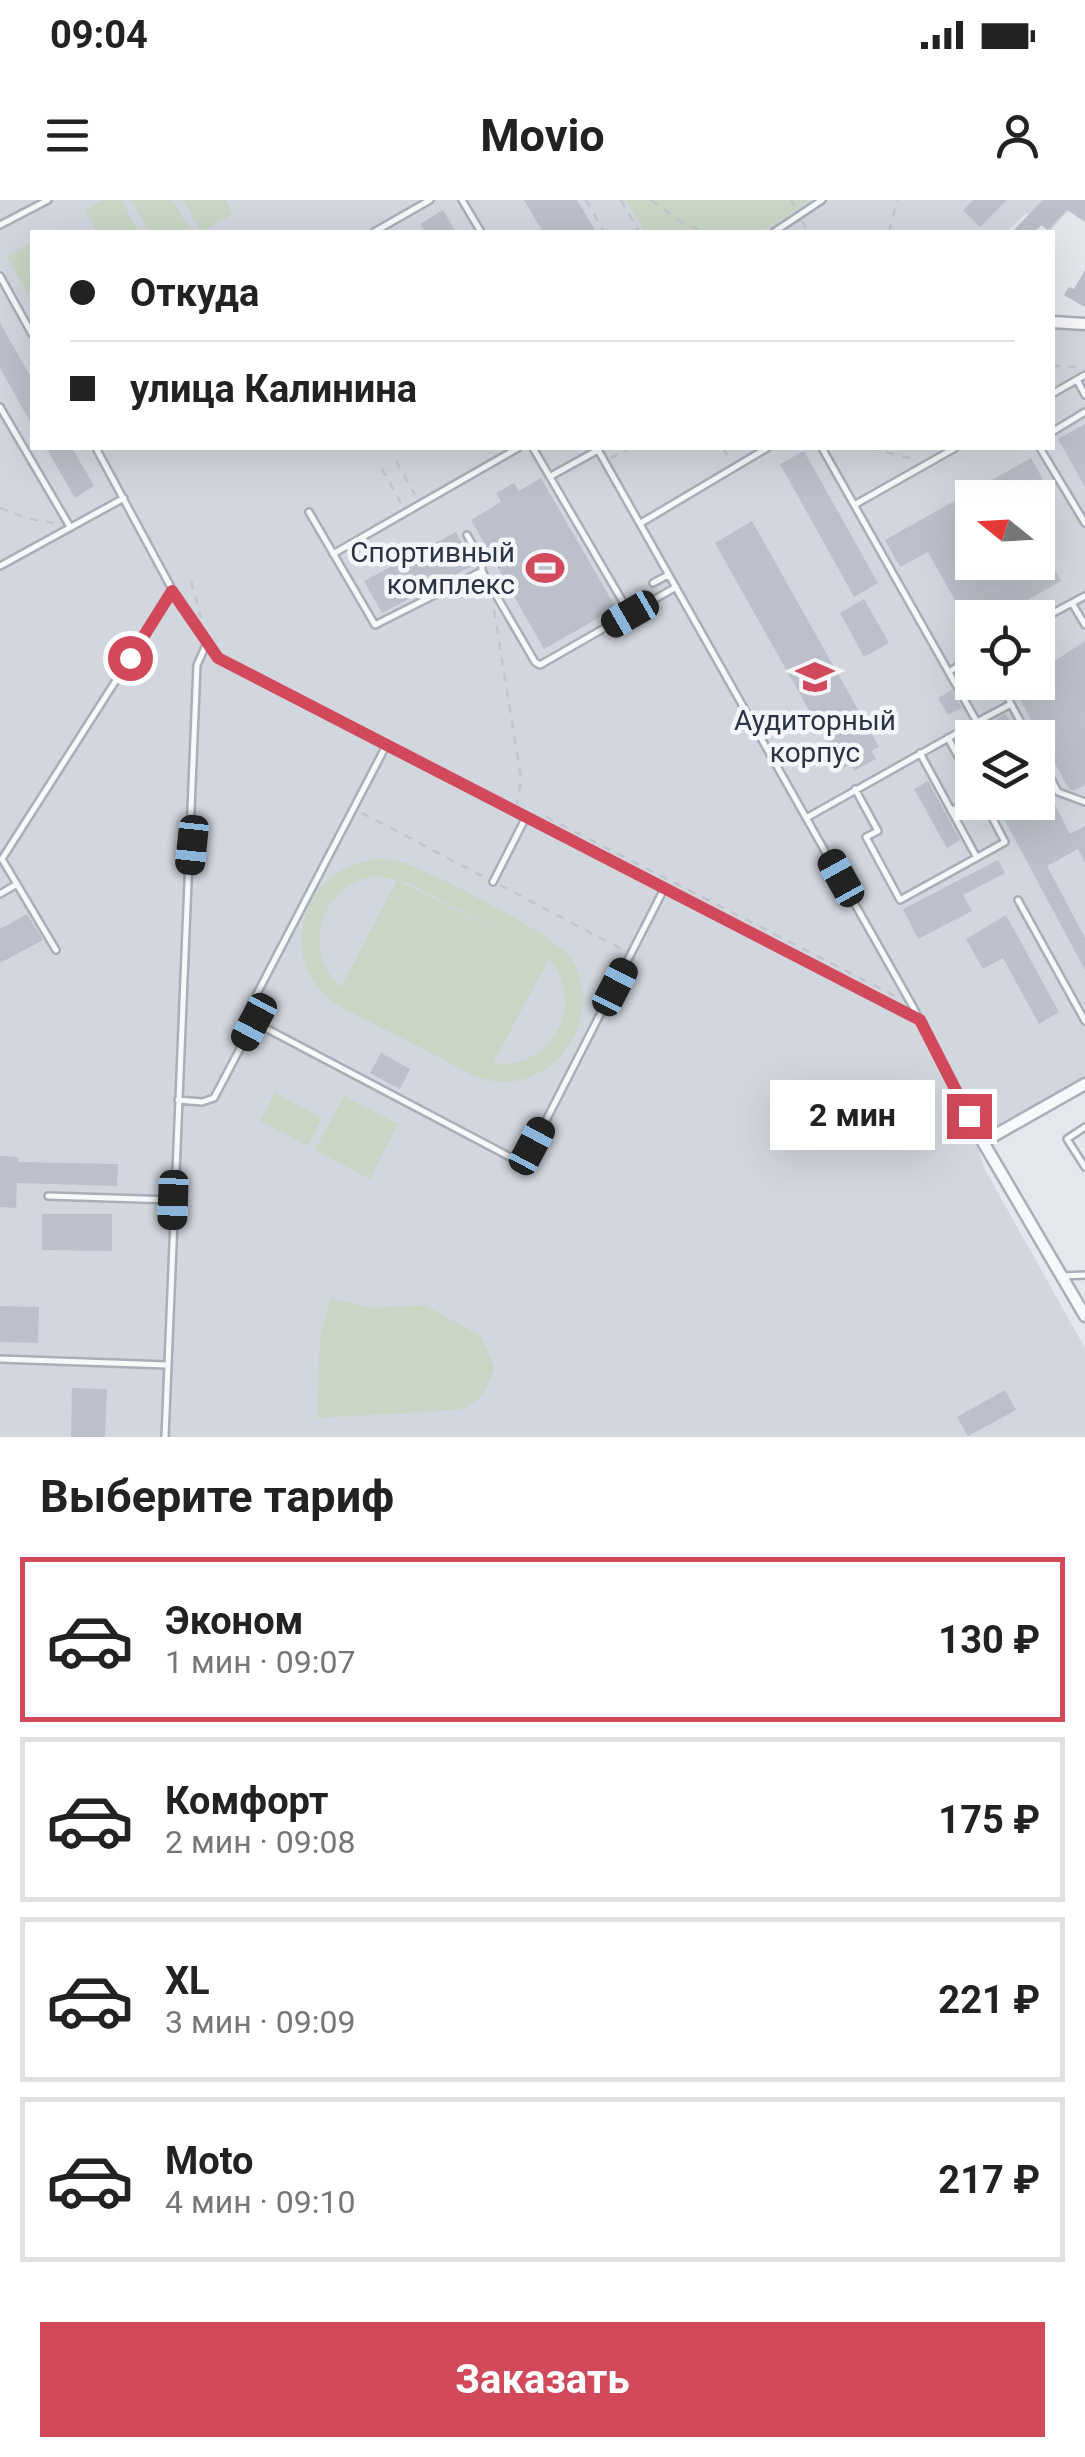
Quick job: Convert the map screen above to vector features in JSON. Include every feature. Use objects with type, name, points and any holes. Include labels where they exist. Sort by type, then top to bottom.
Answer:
[{"type":"street","points":[[1055,322],[1085,324]]},
{"type":"street","points":[[1085,1084],[983,1142],[1085,1316]]},
{"type":"lane","points":[[29,200],[33,208]]},
{"type":"lane","points":[[0,225],[48,200]]},
{"type":"lane","points":[[378,230],[430,200]]},
{"type":"lane","points":[[462,200],[480,230]]},
{"type":"lane","points":[[777,230],[822,200]]},
{"type":"lane","points":[[0,276],[30,330]]},
{"type":"lane","points":[[1055,392],[1085,371]]},
{"type":"lane","points":[[1076,380],[1085,395]]},
{"type":"lane","points":[[0,406],[70,526]]},
{"type":"lane","points":[[1055,430],[1085,412]]},
{"type":"lane","points":[[97,450],[172,591],[218,658],[920,1020]]},
{"type":"lane","points":[[333,554],[515,450]]},
{"type":"lane","points":[[535,450],[630,614]]},
{"type":"lane","points":[[551,476],[596,450]]},
{"type":"lane","points":[[599,450],[808,817],[983,1142]]},
{"type":"lane","points":[[641,523],[764,450]]},
{"type":"lane","points":[[823,450],[977,720]]},
{"type":"lane","points":[[856,504],[951,450]]},
{"type":"lane","points":[[1041,450],[1085,523]]},
{"type":"lane","points":[[0,566],[124,498]]},
{"type":"lane","points":[[309,512],[375,625],[482,571]]},
{"type":"lane","points":[[466,536],[482,562],[490,586],[538,664],[676,587]]},
{"type":"lane","points":[[653,583],[669,574]]},
{"type":"lane","points":[[56,950],[1,861],[172,591]]},
{"type":"lane","points":[[1055,612],[1085,596]]},
{"type":"lane","points":[[1072,602],[1085,625]]},
{"type":"lane","points":[[165,1437],[198,665],[206,645]]},
{"type":"lane","points":[[949,672],[955,668]]},
{"type":"lane","points":[[1009,700],[1019,720]]},
{"type":"lane","points":[[982,720],[1011,704]]},
{"type":"lane","points":[[808,817],[955,734]]},
{"type":"lane","points":[[948,738],[955,751]]},
{"type":"lane","points":[[387,744],[249,1009],[254,1022],[512,1158],[523,1157],[532,1146],[664,888]]},
{"type":"lane","points":[[920,753],[977,858]]},
{"type":"lane","points":[[1055,786],[1058,792],[1085,802]]},
{"type":"lane","points":[[855,789],[878,831],[866,837],[900,900],[1005,842],[993,820]]},
{"type":"lane","points":[[951,810],[955,808]]},
{"type":"lane","points":[[493,882],[526,817]]},
{"type":"lane","points":[[0,894],[17,884]]},
{"type":"lane","points":[[1018,900],[1085,1020]]},
{"type":"lane","points":[[178,1100],[202,1102],[214,1098],[254,1022]]},
{"type":"lane","points":[[1085,1127],[1067,1138],[1085,1167]]},
{"type":"lane","points":[[48,1196],[173,1200]]},
{"type":"lane","points":[[1062,1276],[1085,1275]]},
{"type":"lane","points":[[0,1359],[167,1365]]},
{"type":"path","points":[[586,200],[603,230]]},
{"type":"path","points":[[620,200],[638,230]]},
{"type":"path","points":[[650,200],[683,224],[699,230]]},
{"type":"path","points":[[890,230],[898,200]]},
{"type":"path","points":[[1055,366],[1085,371]]},
{"type":"path","points":[[605,461],[627,450]]},
{"type":"path","points":[[724,450],[734,468]]},
{"type":"path","points":[[879,450],[927,462]]},
{"type":"path","points":[[396,461],[421,504]]},
{"type":"path","points":[[382,469],[407,513]]},
{"type":"path","points":[[0,508],[26,518],[70,526]]},
{"type":"path","points":[[191,581],[204,627]]},
{"type":"path","points":[[490,586],[521,778],[516,810]]},
{"type":"path","points":[[534,811],[912,1005]]},
{"type":"shaded area","points":[[0,200],[1078,200],[1051,230],[1026,213],[1008,230],[30,230],[30,450],[1055,450],[1055,325],[1085,327],[1085,1091],[979,1151],[984,1168],[1085,1348],[1085,1437],[0,1437]]},
{"type":"green space","points":[[103,200],[121,200],[138,230],[96,230],[85,210]]},
{"type":"green space","points":[[131,200],[173,200],[191,230],[149,230]]},
{"type":"green space","points":[[183,200],[225,200],[233,214],[200,230]]},
{"type":"green space","points":[[626,200],[810,200],[765,230],[644,230]]},
{"type":"green space","points":[[30,243],[30,298],[7,256]]},
{"type":"green space","points":[[375,859],[405,863],[541,934],[570,957],[580,979],[583,1001],[570,1043],[556,1061],[538,1074],[517,1081],[493,1081],[464,1071],[342,1008],[320,990],[307,969],[302,945],[303,922],[312,900],[327,881],[348,867]],"holes":[[[376,876],[397,880],[341,987],[328,972],[319,937],[330,905],[357,882]],[[398,880],[406,882],[540,953]],[[549,959],[560,976],[565,995],[564,1013],[557,1030],[547,1045],[532,1056],[514,1063],[493,1063]]]},
{"type":"green space","points":[[275,1093],[322,1118],[308,1146],[260,1121]]},
{"type":"green space","points":[[344,1096],[398,1124],[370,1179],[315,1150]]},
{"type":"green space","points":[[331,1298],[370,1308],[424,1305],[481,1336],[495,1368],[485,1390],[472,1404],[457,1410],[317,1418],[320,1336]]},
{"type":"building","points":[[524,200],[577,200],[595,230],[542,230]]},
{"type":"building","points":[[973,200],[1007,200],[980,227],[963,210]]},
{"type":"building","points":[[1043,200],[1085,200],[1085,222],[1067,210],[1048,230],[1042,225],[1036,230],[1014,230]]},
{"type":"building","points":[[443,210],[455,230],[424,230],[420,224]]},
{"type":"building","points":[[1085,270],[1085,307],[1064,295],[1069,287],[1074,289]]},
{"type":"building","points":[[0,323],[30,376],[30,421],[0,368]]},
{"type":"building","points":[[1085,424],[1085,487],[1058,439]]},
{"type":"building","points":[[47,450],[73,450],[94,486],[75,498]]},
{"type":"building","points":[[804,451],[878,583],[854,597],[780,464]]},
{"type":"building","points":[[1031,458],[1043,480],[992,480]]},
{"type":"building","name":"Спортивный комплекс","points":[[541,478],[616,608],[544,649],[471,520],[501,502],[496,493],[514,483],[519,491]]},
{"type":"building","points":[[955,501],[955,580],[1055,580],[1055,570],[1061,581],[1028,600],[955,600],[928,552],[900,567],[885,540]]},
{"type":"building","name":"Аудиторный корпус","points":[[752,521],[879,747],[871,751],[876,759],[854,771],[850,764],[842,769],[715,543]]},
{"type":"building","points":[[456,532],[474,565],[382,613],[364,581]]},
{"type":"building","points":[[864,599],[889,643],[864,657],[840,613]]},
{"type":"building","points":[[1085,641],[1085,785],[1074,791],[1055,763],[1055,720],[1031,720],[1020,700],[1055,700],[1055,661]]},
{"type":"building","points":[[952,690],[962,708],[948,715],[938,698]]},
{"type":"building","points":[[928,781],[960,840],[947,848],[914,789]]},
{"type":"building","points":[[1055,805],[1070,834],[1085,826],[1085,863],[1078,849],[1047,866],[1085,938],[1085,970],[1005,820],[1055,820]]},
{"type":"building","points":[[998,860],[1005,873],[963,895],[972,911],[918,939],[903,909]]},
{"type":"building","points":[[27,914],[43,940],[0,963],[0,929]]},
{"type":"building","points":[[1006,915],[1059,1012],[1039,1024],[1003,958],[983,969],[966,939]]},
{"type":"building","points":[[381,1053],[410,1069],[400,1089],[370,1073]]},
{"type":"building","points":[[0,1156],[19,1157],[18,1162],[118,1164],[117,1186],[17,1183],[16,1208],[0,1207]]},
{"type":"building","points":[[42,1214],[112,1214],[112,1251],[42,1250]]},
{"type":"building","points":[[0,1306],[39,1307],[38,1343],[0,1342]]},
{"type":"building","points":[[72,1388],[107,1389],[105,1437],[71,1437]]},
{"type":"building","points":[[1005,1390],[1016,1410],[968,1436],[957,1417]]},
{"type":"place","name":"Спортивный комплекс","points":[[545,568]]},
{"type":"place","name":"Аудиторный корпус","points":[[815,677]]},
{"type":"route","points":[[130,658],[172,591],[218,658],[920,1020],[969,1116]]}]
